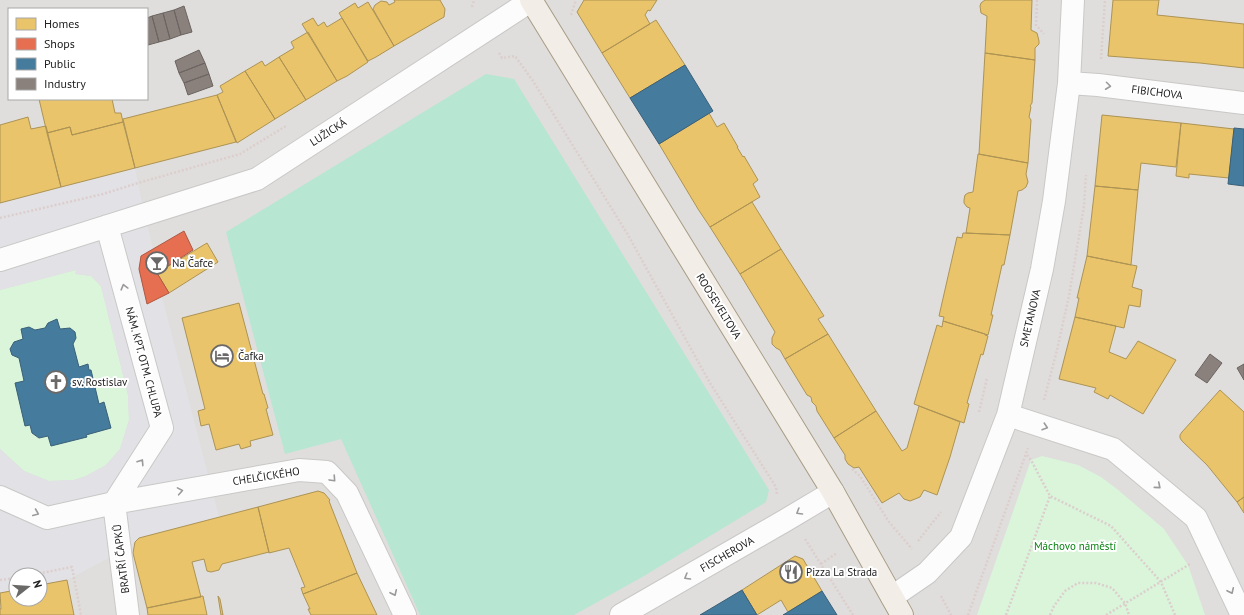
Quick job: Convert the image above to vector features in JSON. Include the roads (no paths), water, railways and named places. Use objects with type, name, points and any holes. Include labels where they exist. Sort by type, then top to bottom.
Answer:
[{"type":"main road","name":"ROOSEVELTOVA","points":[[532,0],[833,492],[897,606]]},
{"type":"street","name":"LUŽICKÁ","points":[[107,226],[257,179],[532,0]]},
{"type":"street","name":"SMETANOVA","points":[[897,606],[961,537],[1008,415],[1042,269],[1054,202],[1069,82],[1073,0]]},
{"type":"street","name":"FIBICHOVA","points":[[1069,82],[1244,103]]},
{"type":"street","points":[[0,260],[107,226]]},
{"type":"street","name":"NÁM. KPT. OTM. CHLUPA","points":[[107,226],[162,428],[114,503]]},
{"type":"street","points":[[1008,415],[1113,449],[1196,518],[1242,615]]},
{"type":"street","name":"CHELČICKÉHO","points":[[114,503],[299,470],[327,472],[347,493],[405,615]]},
{"type":"street","name":"FISCHEROVA","points":[[621,615],[833,492]]},
{"type":"street","points":[[0,497],[47,518],[114,503]]},
{"type":"street","name":"BRATŘÍ ČAPKŮ","points":[[114,503],[128,615]]},
{"type":"place","name":"Na Čafce","points":[[157,263]]},
{"type":"place","name":"Čafka","points":[[222,356]]},
{"type":"place","name":"sv. Rostislav","points":[[56,382]]},
{"type":"place","name":"Pizza La Strada","points":[[791,572]]},
{"type":"park label","name":"Máchovo náměstí","points":[[1075,546]]}]
